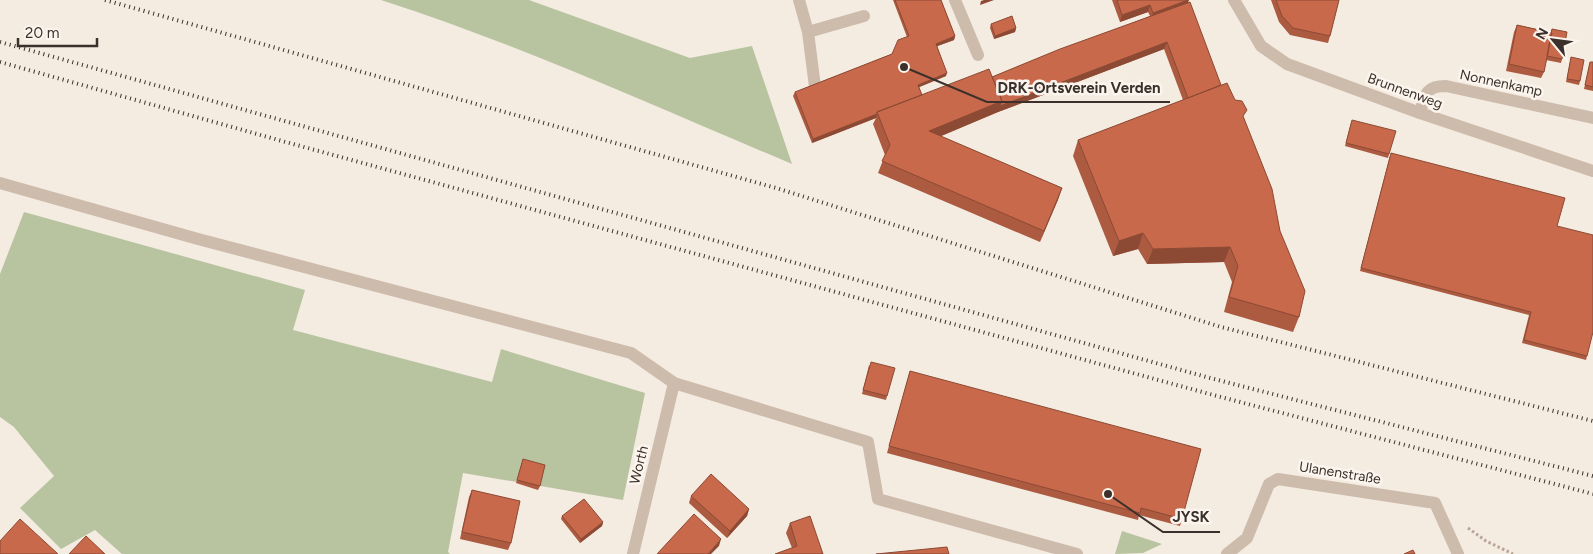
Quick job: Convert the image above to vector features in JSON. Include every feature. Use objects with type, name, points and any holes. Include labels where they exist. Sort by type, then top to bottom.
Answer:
[{"type":"street","points":[[799,0],[808,32],[815,87]]},
{"type":"street","points":[[955,0],[978,55]]},
{"type":"street","name":"Brunnenweg","points":[[1234,0],[1261,46],[1287,64],[1420,113],[1593,172]]},
{"type":"street","points":[[808,32],[864,16]]},
{"type":"street","name":"Nonnenkamp","points":[[1420,113],[1426,92],[1434,86],[1446,86],[1593,118]]},
{"type":"street","points":[[0,183],[198,239],[631,353],[674,383],[868,442],[878,499],[1077,554]]},
{"type":"street","name":"Worth","points":[[633,554],[674,383]]},
{"type":"street","name":"Ulanenstraße","points":[[1227,554],[1247,538],[1269,484],[1278,479],[1435,503],[1458,554]]},
{"type":"path","points":[[1464,525],[1486,541],[1513,554]]},
{"type":"green space","points":[[381,0],[529,0],[690,58],[752,46],[792,164],[537,57]]},
{"type":"green space","points":[[24,212],[305,290],[293,330],[492,382],[501,349],[645,393],[623,500],[463,473],[448,552],[450,554],[122,554],[95,530],[61,549],[20,508],[54,476],[14,427],[0,417],[0,274]]},
{"type":"green space","points":[[1122,531],[1162,544],[1143,553],[1115,554]]},
{"type":"building","points":[[895,0],[941,0],[955,36],[936,44],[947,73],[918,85],[922,95],[813,139],[795,92],[892,54],[898,40],[909,36]]},
{"type":"building","points":[[1117,0],[1188,0],[1153,13],[1150,5],[1122,15]]},
{"type":"building","points":[[1276,0],[1339,0],[1330,36],[1293,28],[1282,16]]},
{"type":"building","points":[[1190,2],[1221,85],[1188,98],[1167,42],[1000,106],[1002,101],[992,77],[1060,49]]},
{"type":"building","points":[[1012,16],[1016,28],[995,36],[991,24]]},
{"type":"building","points":[[1517,25],[1552,33],[1544,72],[1509,64]]},
{"type":"building","points":[[1552,29],[1567,32],[1562,59],[1547,56]]},
{"type":"building","points":[[1571,57],[1584,60],[1580,81],[1567,79]]},
{"type":"building","points":[[1590,62],[1593,62],[1593,87],[1585,85]]},
{"type":"building","points":[[989,69],[1002,101],[929,131],[1062,188],[1044,231],[882,161],[890,145],[877,112]]},
{"type":"building","points":[[1227,83],[1235,100],[1242,101],[1247,110],[1243,116],[1272,189],[1280,231],[1305,291],[1299,317],[1229,297],[1238,266],[1230,247],[1153,249],[1143,233],[1119,241],[1078,140]]},
{"type":"building","points":[[1352,120],[1396,131],[1389,154],[1346,143]]},
{"type":"building","points":[[1391,153],[1565,198],[1557,226],[1593,235],[1593,332],[1587,356],[1524,340],[1531,312],[1361,268]]},
{"type":"building","points":[[871,362],[895,368],[887,396],[863,390]]},
{"type":"building","points":[[910,371],[1201,449],[1182,519],[1141,508],[1140,513],[889,446]]},
{"type":"building","points":[[523,459],[545,465],[540,486],[517,480]]},
{"type":"building","points":[[711,474],[749,509],[730,531],[691,496]]},
{"type":"building","points":[[472,490],[520,501],[511,543],[462,532]]},
{"type":"building","points":[[584,499],[603,522],[581,539],[562,516]]},
{"type":"building","points":[[694,514],[721,539],[708,554],[657,554]]},
{"type":"building","points":[[810,516],[823,554],[775,554],[797,546],[790,523]]},
{"type":"building","points":[[20,519],[58,554],[0,554],[0,541]]},
{"type":"building","points":[[86,536],[105,554],[69,554]]},
{"type":"building","points":[[947,547],[949,554],[876,554]]},
{"type":"building","points":[[1413,550],[1415,554],[1404,554]]},
{"type":"railway","points":[[105,0],[776,188],[1221,327],[1593,421]]},
{"type":"railway","points":[[0,42],[1210,378],[1593,476]]},
{"type":"railway","points":[[0,62],[282,141],[1217,396],[1593,494]]},
{"type":"place","name":"DRK-Ortsverein Verden","points":[[904,67]]},
{"type":"place","name":"JYSK","points":[[1108,494]]}]
